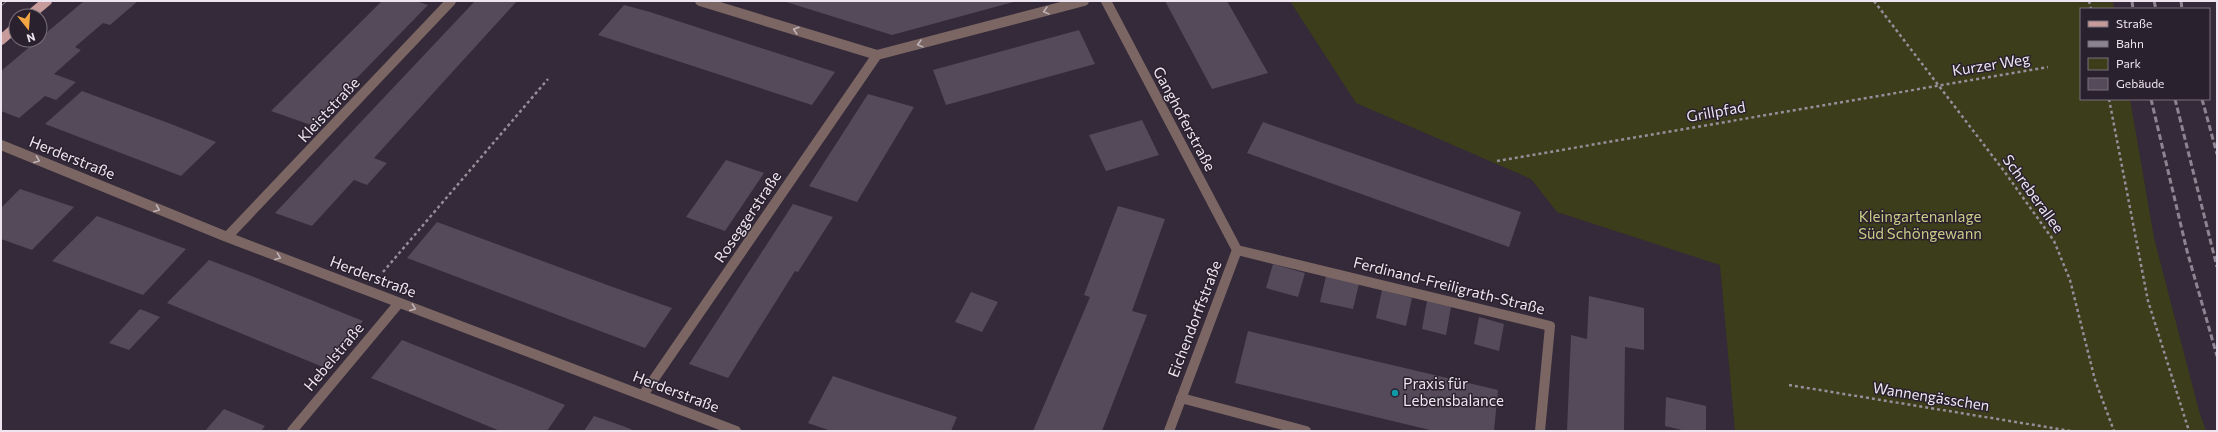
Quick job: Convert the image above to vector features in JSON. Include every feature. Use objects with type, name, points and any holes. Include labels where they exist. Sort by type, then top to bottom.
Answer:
[{"type":"main road","points":[[39,8],[47,1]]},
{"type":"street","name":"Kleiststraße","points":[[227,238],[451,1]]},
{"type":"street","points":[[700,1],[877,55],[1084,1]]},
{"type":"street","name":"Ganghoferstraße","points":[[1106,1],[1237,250]]},
{"type":"street","name":"Roseggerstraße","points":[[643,396],[877,55]]},
{"type":"street","name":"Herderstraße","points":[[1,145],[227,238],[736,431]]},
{"type":"street","name":"Eichendorffstraße","points":[[1169,431],[1237,250]]},
{"type":"street","name":"Ferdinand-Freiligrath-Straße","points":[[1237,250],[1550,326],[1540,431]]},
{"type":"street","name":"Hebelstraße","points":[[292,431],[398,303]]},
{"type":"street","name":"Eichendorffstraße","points":[[1181,398],[1306,431]]},
{"type":"path","name":"Schreberallee","points":[[1874,1],[2054,241],[2070,280],[2095,380],[2114,431]]},
{"type":"path","name":"Kurzer Weg","points":[[1938,85],[2048,67]]},
{"type":"path","points":[[367,290],[548,79]]},
{"type":"path","name":"Grillpfad","points":[[1497,161],[1938,85]]},
{"type":"path","points":[[2109,100],[2148,301],[2189,431]]},
{"type":"path","name":"Wannengässchen","points":[[1789,385],[2071,431]]},
{"type":"green space","name":"Kleingartenanlage Süd Schöngewann","points":[[1290,1],[2113,1],[2114,8],[2080,8],[2080,100],[2130,100],[2154,238],[2199,411],[2206,431],[1735,431],[1720,265],[1557,212],[1531,179],[1356,103]]},
{"type":"building","points":[[84,1],[138,1],[110,25],[103,23],[75,47],[81,50],[54,74],[76,82],[56,100],[45,96],[19,118],[1,111],[1,71],[28,48],[48,48],[48,31]]},
{"type":"building","points":[[382,1],[416,1],[428,5],[311,125],[271,111]]},
{"type":"building","points":[[475,1],[517,1],[374,158],[387,163],[367,185],[354,180],[312,226],[275,213]]},
{"type":"building","points":[[783,1],[1017,1],[892,35]]},
{"type":"building","points":[[1165,1],[1227,1],[1268,73],[1212,89]]},
{"type":"building","points":[[624,5],[835,72],[812,105],[598,35]]},
{"type":"building","points":[[1079,30],[1095,64],[946,105],[933,70]]},
{"type":"building","points":[[82,91],[216,142],[181,176],[45,124]]},
{"type":"building","points":[[868,94],[914,107],[857,202],[809,186]]},
{"type":"building","points":[[1142,120],[1159,155],[1106,171],[1089,135]]},
{"type":"building","points":[[1263,122],[1521,212],[1509,247],[1247,153]]},
{"type":"building","points":[[726,160],[764,173],[725,231],[686,217]]},
{"type":"building","points":[[20,189],[74,207],[32,250],[1,239],[1,208]]},
{"type":"building","points":[[793,204],[833,217],[798,272],[795,271],[728,378],[689,364]]},
{"type":"building","points":[[1118,206],[1165,219],[1132,311],[1147,315],[1102,431],[1033,431],[1090,297],[1084,295]]},
{"type":"building","points":[[97,216],[186,249],[143,295],[52,261]]},
{"type":"building","points":[[437,222],[672,308],[645,348],[407,258]]},
{"type":"building","points":[[209,260],[363,321],[323,367],[167,303]]},
{"type":"building","points":[[1273,264],[1305,273],[1298,297],[1266,288]]},
{"type":"building","points":[[1326,276],[1359,284],[1353,309],[1320,302]]},
{"type":"building","points":[[1382,290],[1412,298],[1406,326],[1376,318]]},
{"type":"building","points":[[971,292],[998,302],[982,332],[955,322]]},
{"type":"building","points":[[1589,296],[1644,308],[1644,350],[1625,347],[1624,431],[1567,431],[1571,335],[1587,339]]},
{"type":"building","points":[[1427,301],[1451,307],[1446,335],[1422,329]]},
{"type":"building","points":[[140,309],[160,317],[129,350],[109,343]]},
{"type":"building","points":[[1479,317],[1504,324],[1499,351],[1474,344]]},
{"type":"building","points":[[1248,331],[1498,390],[1494,431],[1434,431],[1235,383]]},
{"type":"building","points":[[402,340],[565,405],[547,431],[500,431],[371,378]]},
{"type":"building","points":[[833,376],[957,417],[951,431],[831,431],[808,423]]},
{"type":"building","points":[[1666,397],[1706,406],[1706,431],[1686,431],[1665,426]]},
{"type":"building","points":[[224,409],[265,426],[261,431],[205,431]]},
{"type":"building","points":[[594,416],[623,426],[635,431],[584,431]]},
{"type":"tram line","points":[[1,6],[7,1]]},
{"type":"railway","points":[[2132,1],[2133,8]]},
{"type":"railway","points":[[2154,1],[2156,8]]},
{"type":"railway","points":[[2181,1],[2182,8]]},
{"type":"railway","points":[[2151,100],[2187,251],[2217,356]]},
{"type":"railway","points":[[2175,100],[2217,267]]},
{"type":"railway","points":[[2202,100],[2217,154]]},
{"type":"place","name":"Praxis für Lebensbalance","points":[[1395,393]]}]
